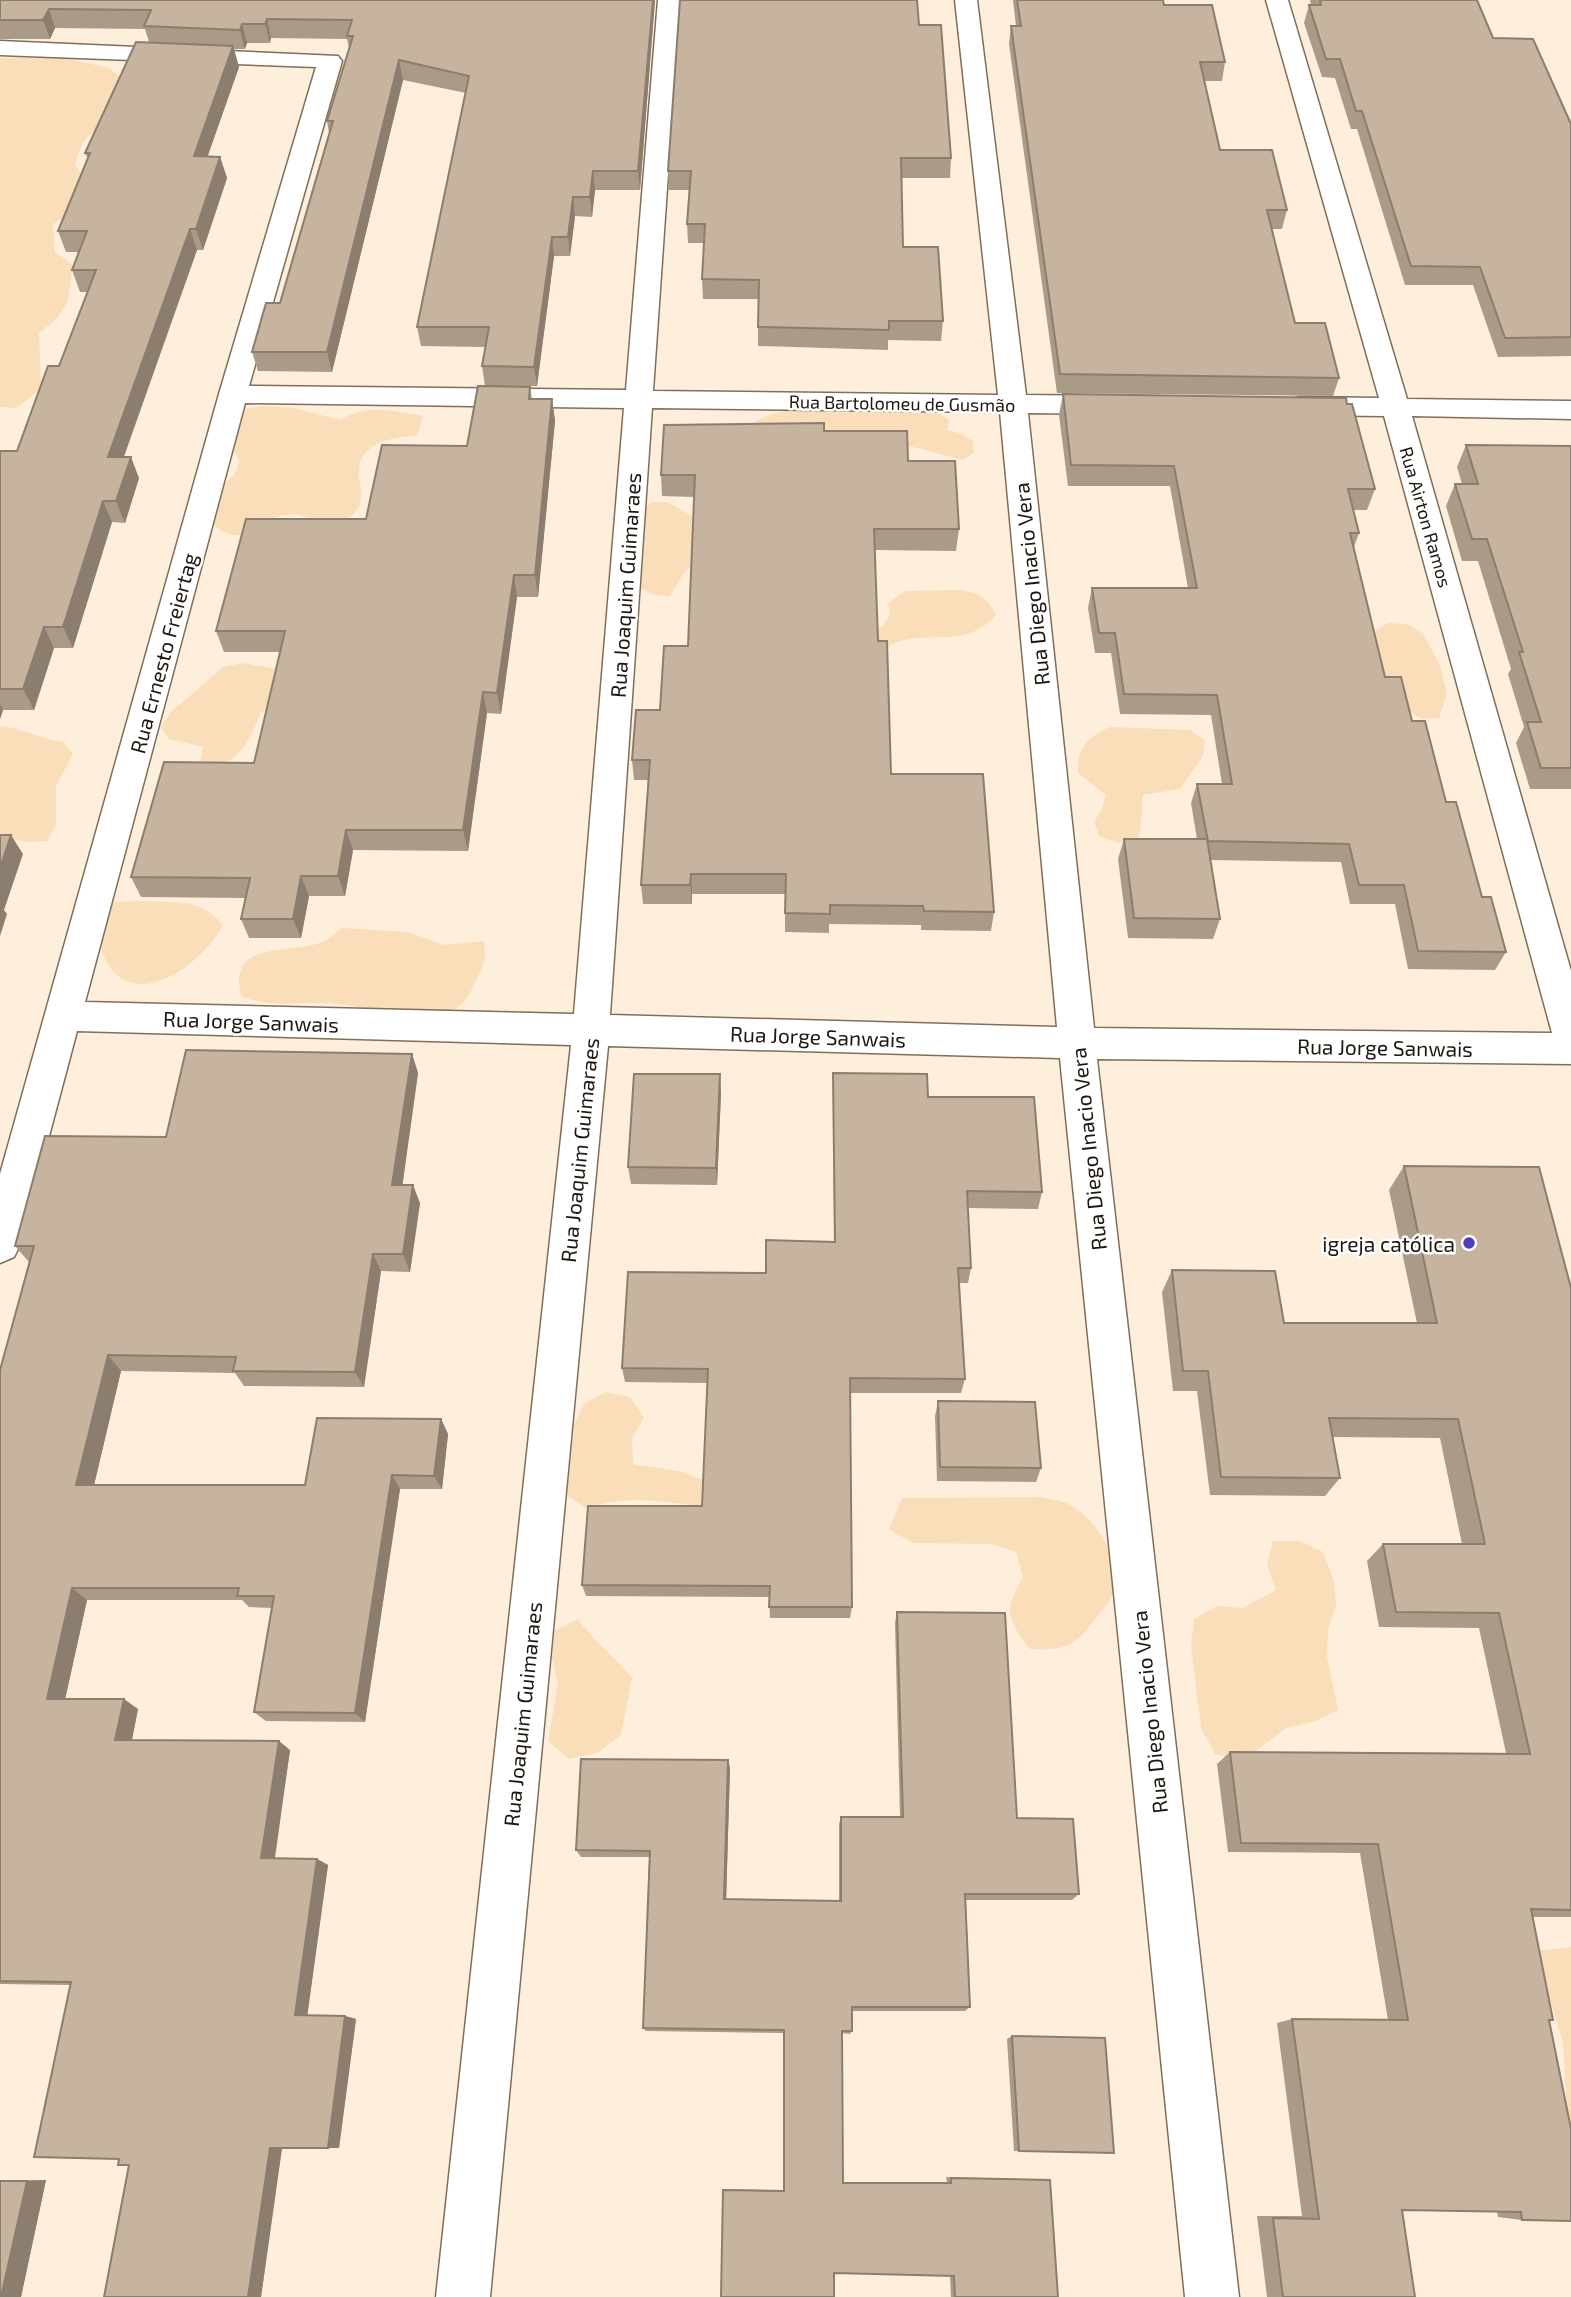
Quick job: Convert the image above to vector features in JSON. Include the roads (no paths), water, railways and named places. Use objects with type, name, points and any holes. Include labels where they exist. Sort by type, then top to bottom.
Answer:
[{"type":"street","name":"Rua Joaquim Guimaraes","points":[[463,2297],[591,1030],[669,0]]},
{"type":"street","name":"Rua Diego Inacio Vera","points":[[966,0],[1013,404],[1077,1043],[1212,2297]]},
{"type":"street","name":"Rua Airton Ramos","points":[[1277,0],[1395,406],[1571,1035]]},
{"type":"street","name":"Rua Ernesto Freiertag","points":[[0,48],[330,61],[233,394],[65,1016],[0,1245]]},
{"type":"street","name":"Rua Bartolomeu de Gusmão","points":[[233,394],[1136,405]]},
{"type":"street","points":[[1272,406],[1571,410]]},
{"type":"street","name":"Rua Jorge Sanwais","points":[[65,1016],[1077,1043],[1571,1049]]},
{"type":"place","name":"igreja católica","points":[[1469,1243]]}]
